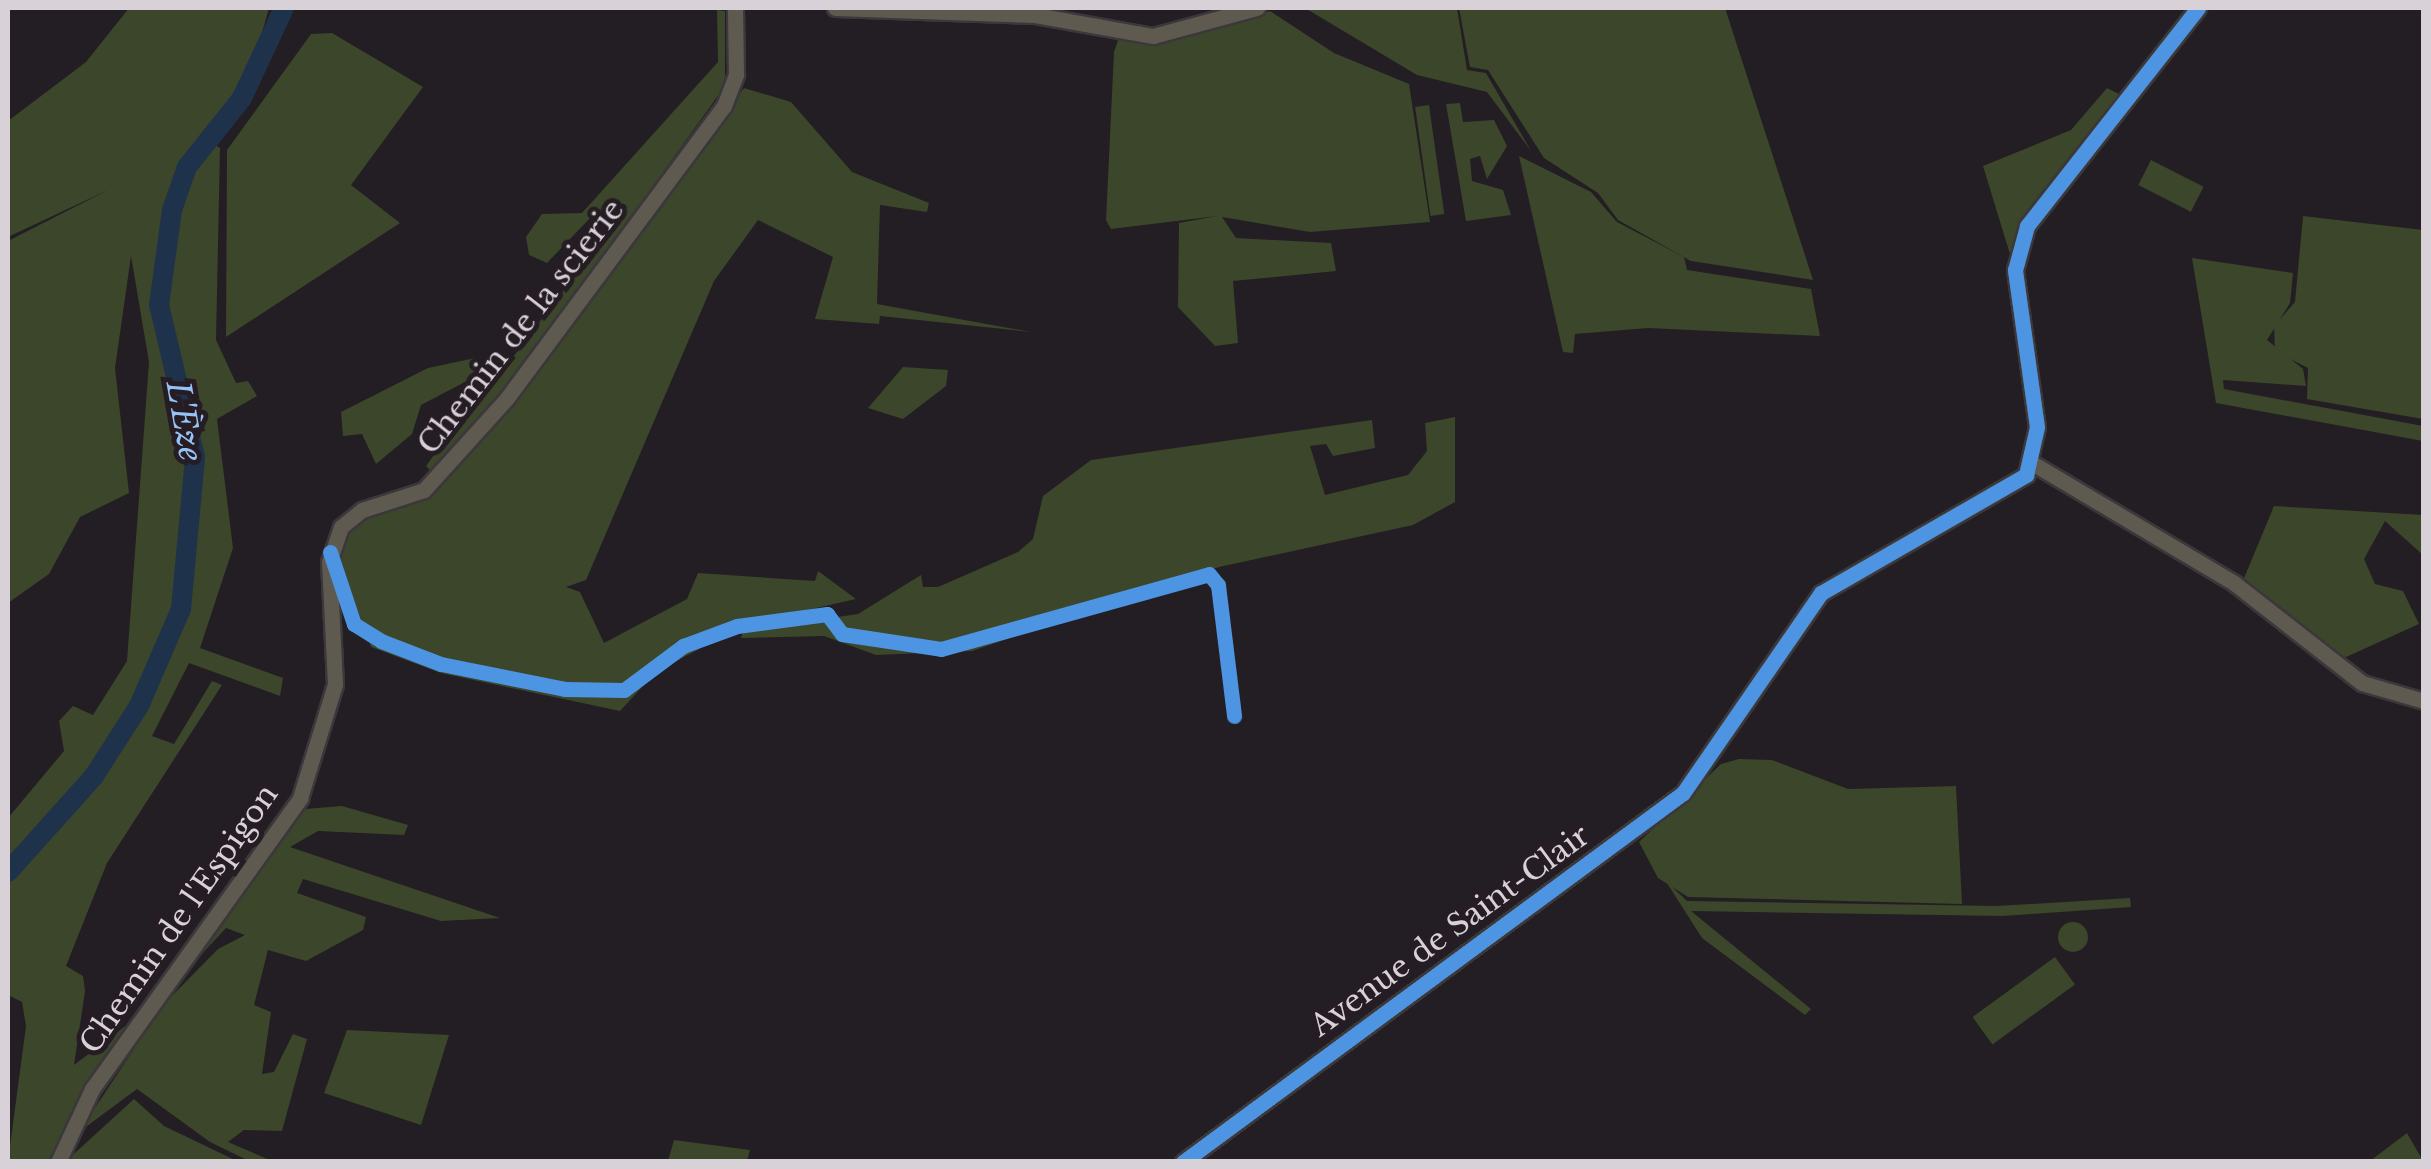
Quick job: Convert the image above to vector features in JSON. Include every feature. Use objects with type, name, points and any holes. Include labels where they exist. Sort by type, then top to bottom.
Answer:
[{"type":"street","name":"Chemin de la scierie","points":[[331,702],[329,562],[342,527],[362,510],[424,490],[508,398],[724,106],[736,74],[735,8]]},
{"type":"street","points":[[835,8],[1019,14],[1153,36],[1257,8]]},
{"type":"street","points":[[2198,8],[2026,226],[2015,270],[2038,427],[2032,462],[2234,583],[2362,683],[2424,701]]},
{"type":"street","name":"Avenue de Saint-Clair","points":[[1183,1162],[1683,792],[1734,728],[1821,592],[2012,490],[2032,462]]},
{"type":"street","name":"Chemin de l'Espigon","points":[[58,1162],[92,1089],[300,798],[331,702]]},
{"type":"green space","points":[[129,8],[269,8],[250,75],[200,135],[220,148],[216,340],[236,383],[248,381],[257,396],[217,419],[233,548],[200,648],[283,678],[280,696],[189,663],[152,736],[174,744],[212,681],[222,685],[107,863],[66,966],[83,976],[85,991],[74,1065],[132,1021],[50,1161],[8,1161],[26,1026],[22,1002],[8,995],[8,818],[64,751],[59,721],[73,706],[93,715],[127,661],[149,362],[131,256],[115,368],[129,493],[80,517],[49,574],[8,603],[8,241],[108,190],[8,237],[8,121],[86,62]]},
{"type":"green space","points":[[1305,8],[1457,8],[1467,70],[1486,73],[1531,151],[1487,92],[1417,75]]},
{"type":"green space","points":[[1459,8],[1725,8],[1813,280],[1691,261],[1618,220],[1598,193],[1544,158],[1488,70],[1470,67]]},
{"type":"green space","points":[[717,10],[725,11],[725,86],[499,401],[434,474],[426,466],[466,411],[465,382],[421,405],[412,434],[376,464],[362,434],[343,436],[341,412],[428,368],[475,358],[495,381],[610,228],[592,216],[547,263],[529,255],[526,237],[542,214],[582,213],[718,62]]},
{"type":"green space","points":[[1270,11],[1334,53],[1409,84],[1430,222],[1310,232],[1222,217],[1236,238],[1331,243],[1336,271],[1233,281],[1238,343],[1215,346],[1178,307],[1179,223],[1217,216],[1111,229],[1106,220],[1114,52],[1118,40],[1193,36]]},
{"type":"green space","points":[[332,33],[423,87],[351,185],[400,223],[226,337],[227,150],[311,34]]},
{"type":"green space","points":[[744,88],[791,102],[852,172],[929,203],[927,212],[880,205],[877,304],[1031,332],[880,316],[879,324],[815,319],[833,257],[758,220],[714,281],[586,580],[566,587],[580,592],[604,643],[687,599],[698,573],[815,581],[818,571],[856,599],[688,637],[699,649],[656,672],[620,711],[441,673],[371,647],[336,552],[346,530],[359,516],[407,507],[460,464]]},
{"type":"green space","points":[[2107,88],[2119,94],[2022,217],[2013,264],[1983,166],[2071,130]]},
{"type":"green space","points":[[1460,103],[1463,122],[1494,120],[1507,146],[1487,179],[1480,156],[1470,159],[1472,181],[1503,190],[1511,215],[1466,221],[1446,104]]},
{"type":"green space","points":[[1429,105],[1444,214],[1430,216],[1415,107]]},
{"type":"green space","points":[[1519,156],[1591,192],[1617,222],[1684,257],[1687,270],[1811,289],[1820,336],[1648,328],[1575,334],[1573,353],[1563,352]]},
{"type":"green space","points":[[2151,160],[2204,187],[2191,212],[2138,185]]},
{"type":"green space","points":[[2303,216],[2423,230],[2423,419],[2307,399],[2308,368],[2275,351],[2274,326],[2295,302]]},
{"type":"green space","points":[[2192,258],[2293,273],[2290,303],[2267,340],[2303,369],[2306,386],[2223,380],[2224,389],[2423,426],[2423,441],[2216,403]]},
{"type":"green space","points":[[903,367],[948,370],[946,386],[903,419],[868,408]]},
{"type":"green space","points":[[1455,417],[1455,502],[1413,525],[1219,567],[972,651],[876,655],[824,636],[741,638],[743,631],[858,614],[921,575],[923,587],[938,587],[1018,552],[1033,539],[1043,496],[1091,460],[1372,420],[1375,448],[1333,456],[1326,444],[1310,446],[1325,495],[1408,475],[1427,451],[1425,423]]},
{"type":"green space","points":[[2274,506],[2423,515],[2423,555],[2385,521],[2364,559],[2375,584],[2403,591],[2419,624],[2335,662],[2242,583]]},
{"type":"green space","points":[[1739,759],[1772,760],[1848,789],[1956,786],[1962,904],[1688,897],[1658,878],[1639,842],[1721,764]]},
{"type":"green space","points":[[342,806],[408,825],[404,835],[318,831],[290,847],[500,918],[441,921],[303,879],[297,893],[366,917],[363,930],[306,961],[268,950],[254,1005],[271,1012],[262,1074],[274,1072],[293,1034],[307,1039],[282,1131],[244,1130],[228,1142],[272,1161],[249,1161],[210,1142],[137,1089],[79,1132],[163,1005],[218,949],[245,935],[226,928],[185,972],[218,917],[305,809]]},
{"type":"green space","points":[[1665,880],[1687,901],[1997,906],[2130,898],[2131,907],[2003,916],[1691,911],[1811,1009],[1805,1015],[1702,938]]},
{"type":"green space","points":[[2073,922],[2084,926],[2088,937],[2084,948],[2073,952],[2062,948],[2058,937],[2062,926]]},
{"type":"green space","points":[[2055,957],[2075,985],[1992,1044],[1972,1017]]},
{"type":"green space","points":[[347,1030],[449,1035],[421,1125],[324,1093]]},
{"type":"green space","points":[[134,1099],[164,1126],[237,1161],[65,1162]]},
{"type":"green space","points":[[2407,1133],[2423,1161],[2370,1161]]},
{"type":"green space","points":[[674,1140],[750,1150],[747,1161],[668,1161]]},
{"type":"waterway","name":"L'Èze","points":[[8,872],[94,776],[139,706],[181,609],[195,457],[159,305],[172,210],[187,167],[242,98],[284,8]]},
{"type":"cycle path","points":[[1183,1162],[1683,793],[1821,593],[2026,475],[2037,427],[2015,270],[2027,226],[2198,8]]},
{"type":"cycle path","points":[[330,552],[354,624],[381,641],[441,664],[565,689],[624,690],[683,646],[737,626],[827,614],[842,634],[941,649],[1209,574],[1218,585],[1234,716]]}]
